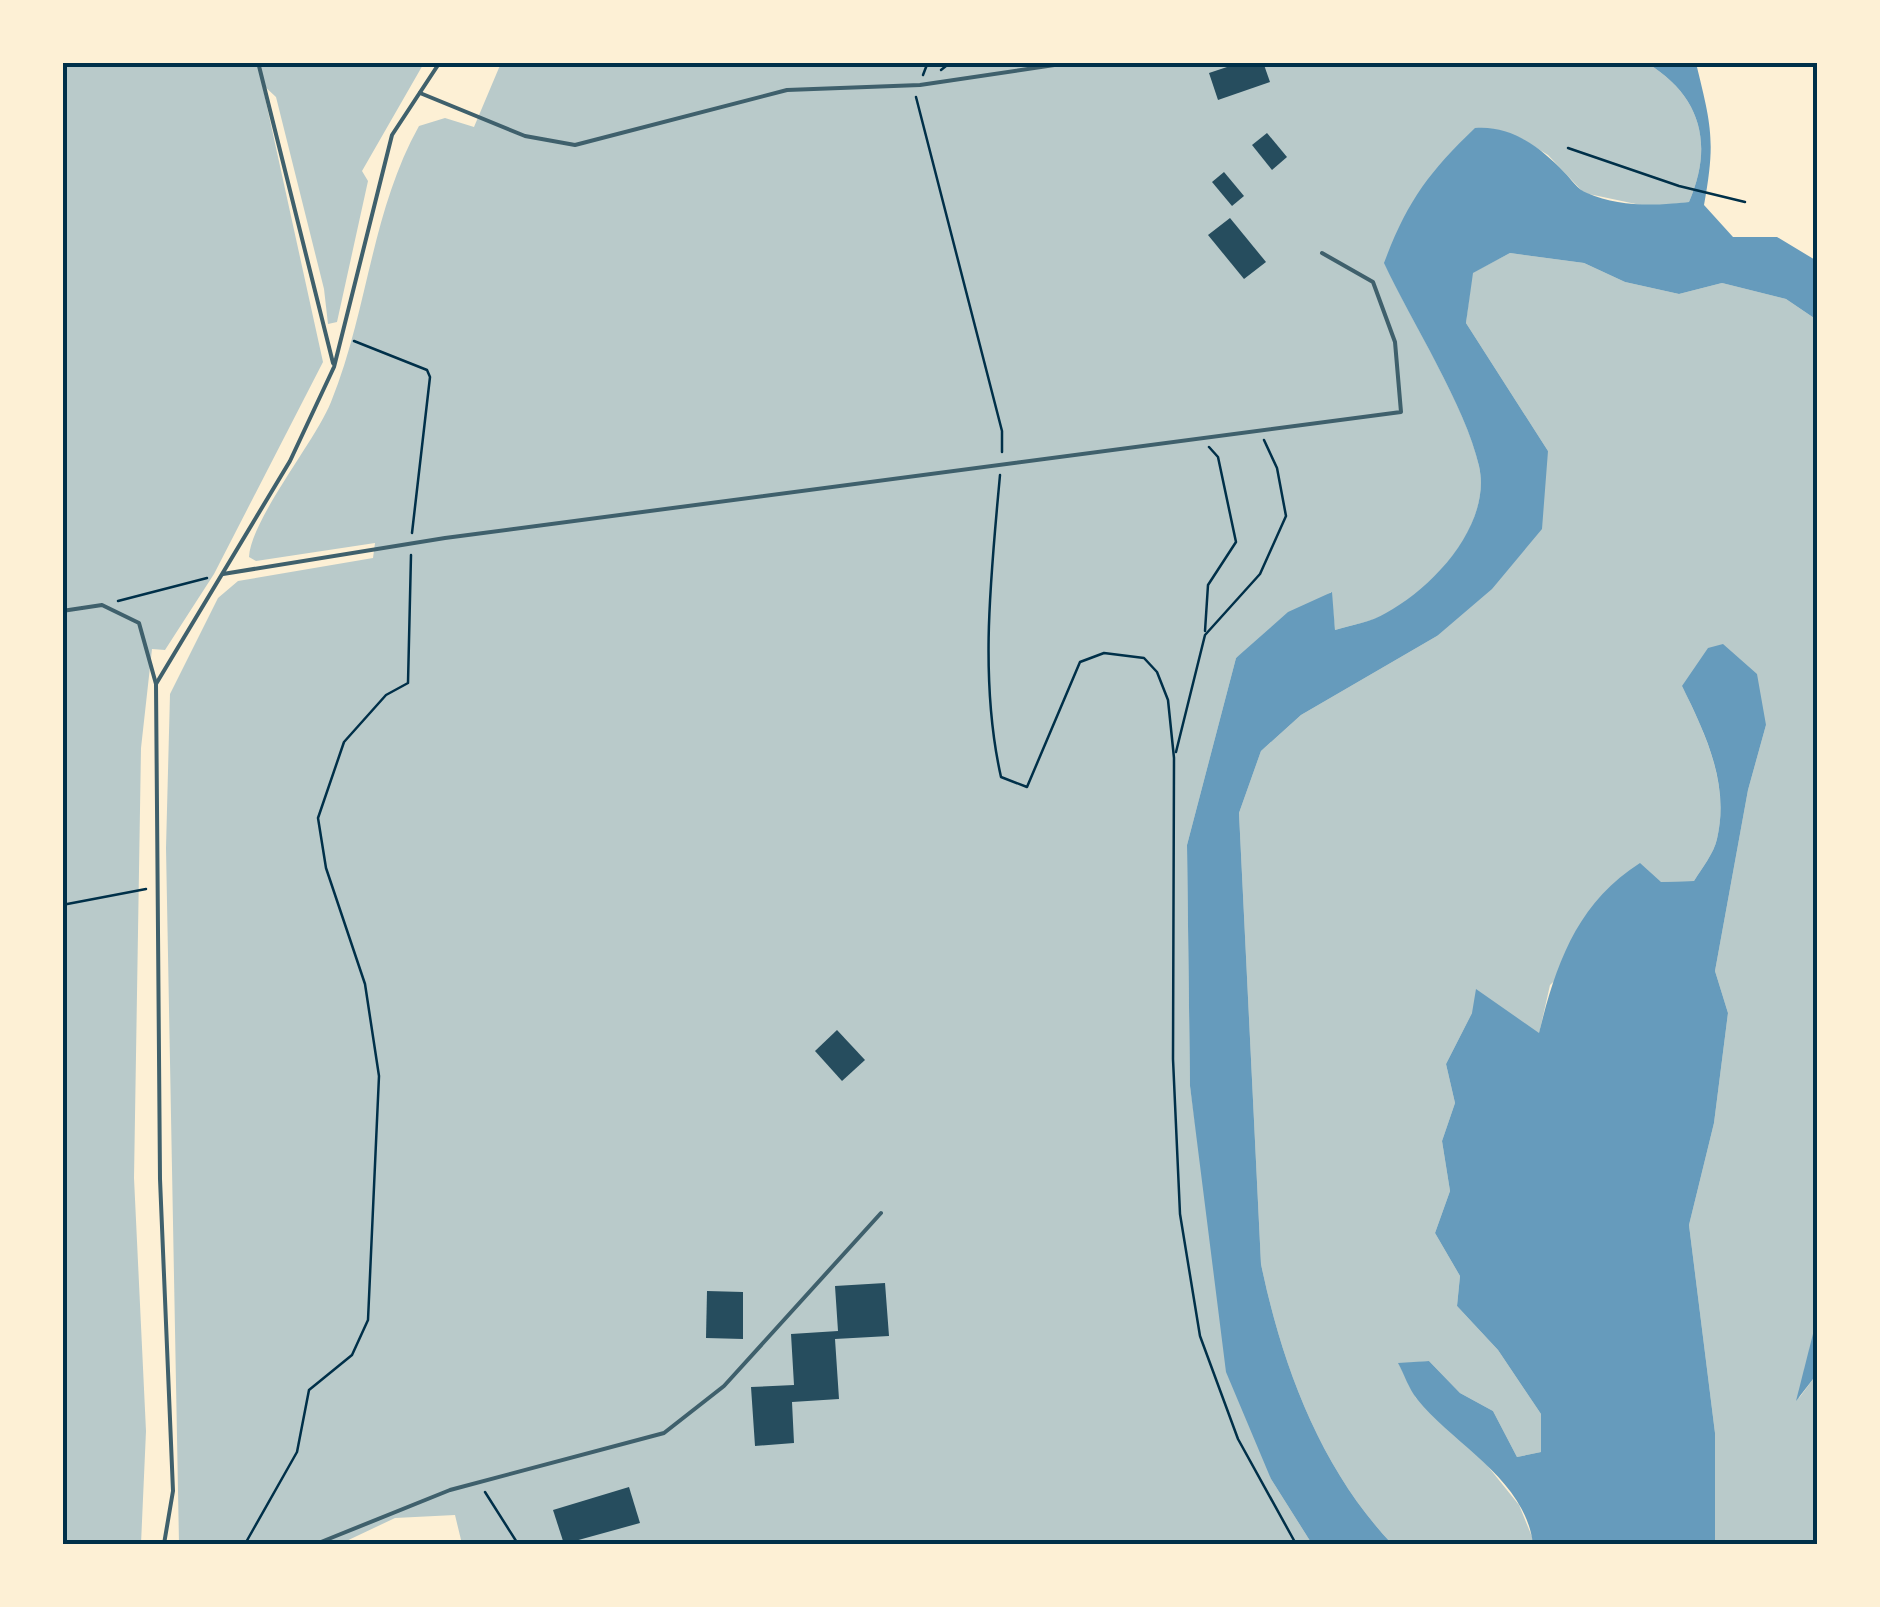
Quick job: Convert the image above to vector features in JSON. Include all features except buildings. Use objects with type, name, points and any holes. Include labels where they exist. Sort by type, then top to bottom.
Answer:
[{"type":"lane","points":[[258,62],[334,367]]},
{"type":"lane","points":[[156,684],[290,461],[334,367],[392,134],[440,62]]},
{"type":"lane","points":[[420,93],[525,136],[574,145],[787,90],[920,86],[1061,64]]},
{"type":"lane","points":[[223,574],[411,543],[1401,412],[1395,342],[1374,282],[1322,254]]},
{"type":"lane","points":[[62,611],[102,605],[139,623],[156,684],[160,1180],[173,1491],[164,1544]]},
{"type":"lane","points":[[316,1544],[371,1519],[480,1482],[664,1433],[724,1386],[881,1212]]},
{"type":"path","points":[[920,86],[915,99],[945,196],[998,412],[1002,465],[990,595],[990,729],[1001,777],[1027,787],[1080,662],[1104,653],[1144,658],[1157,672],[1168,700],[1174,758],[1174,1060],[1180,1214],[1200,1336],[1238,1439],[1296,1544]]},
{"type":"path","points":[[1568,148],[1679,186],[1746,202]]},
{"type":"path","points":[[246,1544],[297,1452],[310,1390],[352,1355],[368,1320],[379,1076],[364,984],[326,868],[318,818],[344,742],[386,694],[408,683],[411,543],[430,376],[426,370],[342,338]]},
{"type":"path","points":[[1205,635],[1260,574],[1286,516],[1277,468],[1260,431]]},
{"type":"path","points":[[1174,758],[1205,635],[1208,585],[1236,542],[1218,457],[1202,439]]},
{"type":"path","points":[[102,605],[223,574]]},
{"type":"path","points":[[62,905],[158,888]]},
{"type":"path","points":[[480,1482],[518,1544]]},
{"type":"shaded area","points":[[62,63],[424,63],[362,171],[368,181],[337,322],[328,324],[324,289],[276,97],[262,84],[323,362],[214,574],[165,650],[152,649],[141,748],[134,1178],[146,1431],[141,1544],[63,1544]]},
{"type":"shaded area","points":[[501,63],[1647,63],[1680,90],[1691,106],[1698,123],[1701,160],[1689,202],[1650,207],[1584,193],[1548,155],[1519,137],[1385,264],[1473,443],[1481,488],[1477,510],[1455,552],[1404,603],[1386,614],[1335,630],[1331,592],[1236,658],[1187,845],[1190,1086],[1207,1207],[1271,1479],[1312,1544],[462,1544],[455,1515],[395,1518],[340,1544],[179,1544],[166,848],[170,694],[218,598],[238,581],[373,558],[375,543],[256,561],[249,557],[260,522],[331,402],[354,333],[390,193],[419,126],[445,118],[474,127]]},
{"type":"shaded area","points":[[1510,253],[1584,263],[1625,282],[1679,294],[1722,283],[1786,299],[1817,320],[1818,1318],[1799,1398],[1817,1374],[1817,1544],[1715,1544],[1715,1433],[1689,1225],[1714,1123],[1728,1013],[1715,971],[1748,790],[1766,725],[1682,686],[1707,741],[1720,799],[1715,844],[1694,881],[1661,882],[1550,985],[1539,1034],[1472,1013],[1446,1064],[1455,1103],[1442,1141],[1450,1191],[1435,1233],[1460,1276],[1457,1306],[1498,1350],[1541,1414],[1541,1452],[1517,1457],[1493,1411],[1460,1393],[1429,1361],[1399,1364],[1416,1398],[1474,1449],[1519,1505],[1535,1544],[1392,1544],[1324,1449],[1293,1377],[1270,1302],[1261,1264],[1239,813],[1261,751],[1301,715],[1437,636],[1548,451],[1466,323],[1472,273]]},
{"type":"water","points":[[1647,63],[1696,63],[1710,133],[1704,205],[1733,237],[1777,237],[1817,261],[1817,320],[1786,299],[1722,283],[1679,294],[1625,282],[1584,263],[1510,253],[1473,273],[1466,323],[1548,451],[1542,529],[1492,589],[1437,636],[1301,715],[1261,751],[1239,813],[1261,1264],[1280,1340],[1307,1413],[1344,1482],[1392,1544],[1312,1544],[1271,1479],[1226,1372],[1190,1086],[1187,845],[1236,658],[1288,612],[1332,592],[1335,630],[1368,621],[1404,602],[1455,552],[1477,510],[1481,488],[1472,443],[1450,391],[1384,263],[1411,205],[1432,174],[1475,128],[1501,130],[1524,140],[1545,154],[1581,189],[1599,198],[1637,204],[1689,202],[1701,160],[1698,123],[1680,90]]},
{"type":"water","points":[[1723,644],[1757,674],[1766,725],[1748,790],[1715,971],[1728,1013],[1714,1123],[1689,1225],[1715,1433],[1715,1544],[1533,1544],[1527,1521],[1503,1482],[1417,1399],[1398,1363],[1429,1361],[1460,1393],[1493,1411],[1517,1457],[1541,1452],[1541,1414],[1498,1350],[1457,1306],[1460,1276],[1435,1233],[1450,1191],[1442,1141],[1455,1103],[1446,1064],[1472,1013],[1476,989],[1539,1033],[1553,983],[1572,937],[1618,879],[1640,863],[1661,882],[1694,881],[1715,844],[1720,799],[1707,741],[1682,686],[1708,648]]},
{"type":"water","points":[[1817,1318],[1817,1374],[1796,1401]]}]
